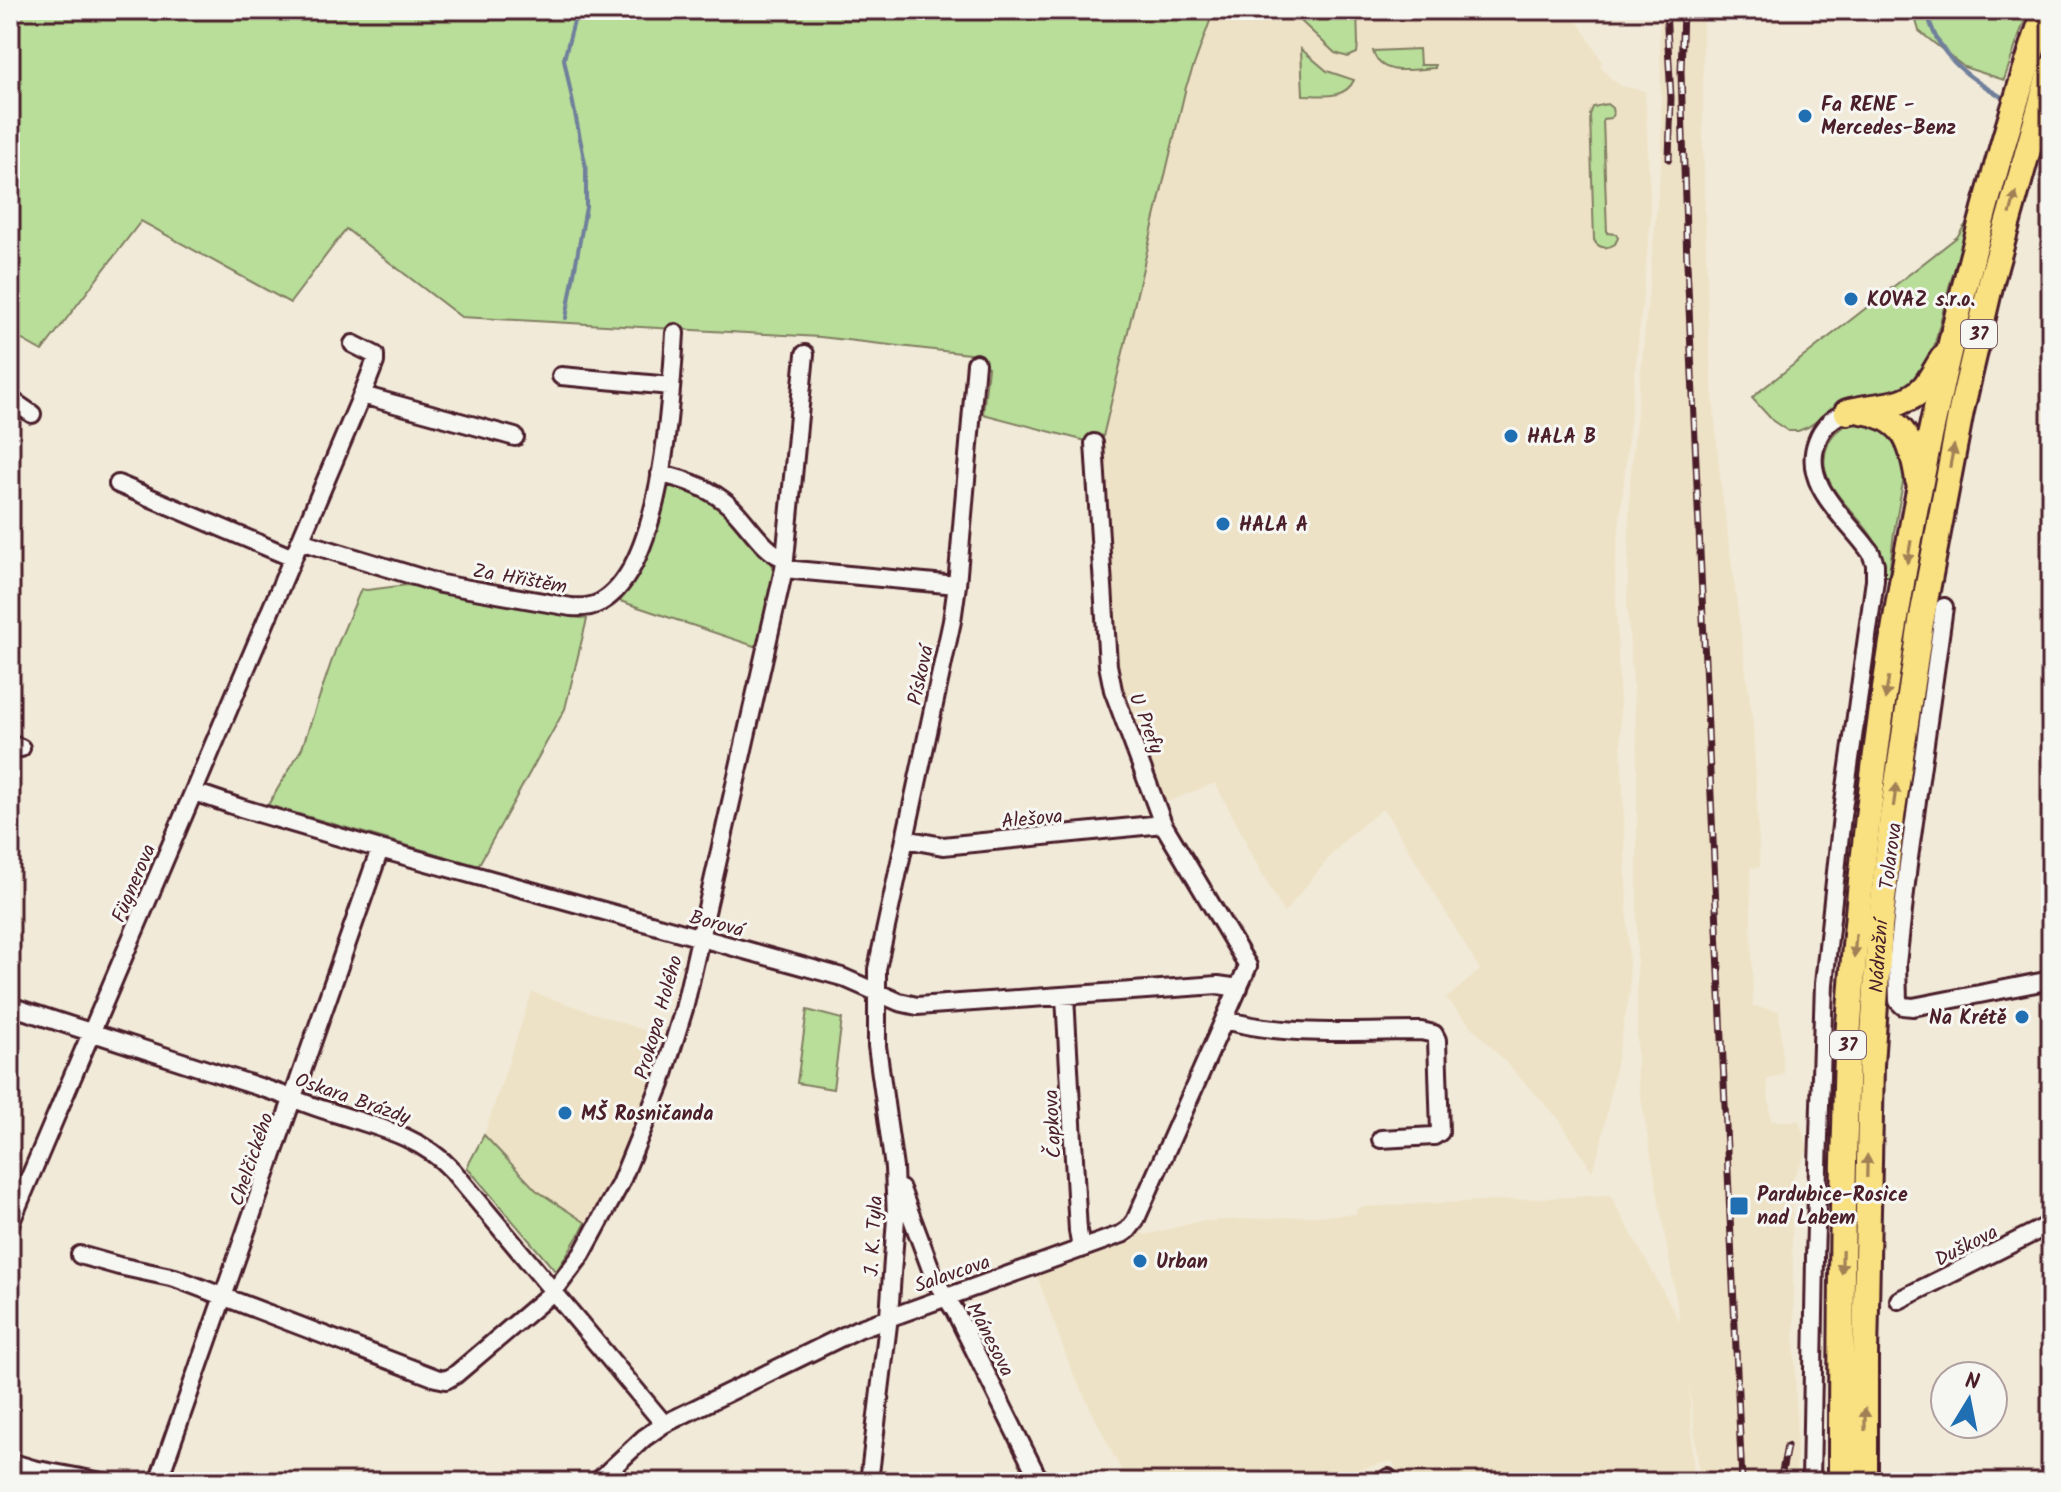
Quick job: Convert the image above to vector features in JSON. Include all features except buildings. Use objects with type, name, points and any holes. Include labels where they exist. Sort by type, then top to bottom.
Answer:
[{"type":"main road","name":"37","points":[[1920,494],[1953,341],[2018,136],[2041,74],[2045,10]]},
{"type":"main road","name":"Nádražní","points":[[1865,1482],[1868,1137],[1873,1006],[1880,928],[1912,675],[1961,411],[2018,136]]},
{"type":"main road","points":[[1847,412],[1899,403],[1915,395],[1930,379],[1953,341]]},
{"type":"main road","points":[[1847,412],[1879,415],[1901,429],[1913,452],[1920,494]]},
{"type":"main road","name":"Nádražní","points":[[1841,1482],[1841,1286],[1848,1029],[1855,941],[1870,801],[1898,611],[1920,494]]},
{"type":"street","name":"Za Hřištěm","points":[[300,541],[441,584],[559,606],[588,607],[598,604],[612,594],[637,558],[646,537],[660,474],[675,333]]},
{"type":"street","name":"Fügnerova","points":[[10,1224],[375,362],[375,355],[353,344]]},
{"type":"street","name":"Prokopa Holého","points":[[80,1255],[175,1278],[446,1380],[554,1291],[569,1273],[620,1184],[674,1047],[785,563],[805,354]]},
{"type":"street","name":"Písková","points":[[877,992],[879,954],[949,638],[957,585],[976,363]]},
{"type":"street","points":[[561,376],[671,386]]},
{"type":"street","points":[[362,395],[515,437]]},
{"type":"street","points":[[11,402],[32,414]]},
{"type":"street","points":[[1811,1482],[1824,984],[1842,816],[1875,580],[1871,553],[1823,492],[1814,472],[1815,447],[1819,436],[1834,418],[1847,412]]},
{"type":"street","name":"U Prefy","points":[[1094,443],[1110,678],[1163,824],[1247,962],[1239,988]]},
{"type":"street","points":[[660,474],[685,480],[722,499],[785,563],[957,585]]},
{"type":"street","points":[[118,484],[293,558]]},
{"type":"street","name":"Tolarova","points":[[1944,607],[1908,865],[1897,964],[1898,1001],[1903,1006],[1913,1007],[2051,980]]},
{"type":"street","name":"Borová","points":[[194,792],[380,849],[842,977],[899,1002],[917,1006],[1218,985],[1239,988]]},
{"type":"street","name":"Alešova","points":[[905,839],[943,846],[1163,824]]},
{"type":"street","name":"Chelčického","points":[[158,1482],[380,849]]},
{"type":"street","name":"Salavcova","points":[[597,1482],[644,1438],[664,1424],[840,1337],[889,1316],[1128,1230],[1135,1221],[1239,988]]},
{"type":"street","name":"J. K. Tyla","points":[[869,1482],[889,1316],[896,1218],[894,1168],[877,1046],[877,992]]},
{"type":"street","name":"Čapkova","points":[[1065,996],[1081,1249]]},
{"type":"street","name":"Oskara Brázdy","points":[[10,1006],[293,1098],[407,1137],[427,1147],[452,1170],[664,1424]]},
{"type":"street","points":[[1226,1020],[1262,1028],[1421,1031],[1434,1034],[1437,1040],[1440,1132],[1434,1136],[1381,1139]]},
{"type":"street","name":"Mánesova","points":[[894,1168],[935,1280],[955,1311],[1040,1482]]},
{"type":"street","name":"Duškova","points":[[1899,1300],[2051,1224]]},
{"type":"street","points":[[10,1462],[43,1472],[103,1482]]},
{"type":"shaded area","points":[[1214,10],[1557,10],[1580,25],[1610,78],[1621,86],[1645,91],[1651,217],[1615,567],[1630,991],[1600,1149],[1592,1171],[1559,1119],[1446,999],[1480,970],[1382,809],[1346,839],[1284,913],[1215,783],[1162,804],[1116,682],[1101,445],[1186,87]]},
{"type":"shaded area","points":[[1659,10],[1703,10],[1703,140],[1712,386],[1720,477],[1753,723],[1760,867],[1750,868],[1753,1006],[1779,1011],[1784,1074],[1767,1080],[1771,1121],[1799,1121],[1808,1149],[1792,1181],[1791,1193],[1796,1482],[1700,1482],[1689,1382],[1694,1482],[1402,1482],[1392,1461],[1305,1482],[1127,1482],[1071,1369],[1037,1276],[1134,1241],[1140,1232],[1146,1235],[1201,1221],[1356,1214],[1356,1209],[1361,1207],[1610,1195],[1680,1322],[1637,1075],[1637,741],[1627,604],[1630,483],[1662,153]]},
{"type":"shaded area","name":"MŠ Rosničanda","points":[[532,992],[664,1037],[627,1140],[610,1180],[586,1223],[536,1190],[484,1135]]},
{"type":"green space","points":[[10,10],[1214,10],[1186,87],[1101,445],[983,414],[988,367],[969,354],[820,337],[461,317],[346,229],[290,303],[141,221],[42,351],[10,333]]},
{"type":"green space","points":[[1289,10],[1357,10],[1357,53],[1348,57],[1335,53]]},
{"type":"green space","points":[[1913,10],[2028,10],[2004,80],[1964,67],[1919,31]]},
{"type":"green space","points":[[1301,49],[1327,71],[1354,80],[1350,86],[1339,94],[1303,95]]},
{"type":"green space","points":[[1419,49],[1420,65],[1435,65],[1435,68],[1390,69],[1377,60],[1373,51]]},
{"type":"green space","points":[[1607,104],[1613,114],[1611,118],[1603,119],[1607,233],[1616,234],[1618,238],[1615,244],[1601,247],[1594,240],[1590,115],[1593,107]]},
{"type":"green space","points":[[1968,221],[1931,359],[1912,391],[1841,404],[1798,431],[1788,431],[1773,421],[1752,398],[1957,237]]},
{"type":"green space","points":[[1862,420],[1892,430],[1906,466],[1889,576],[1884,576],[1882,557],[1876,544],[1838,496],[1826,472],[1824,458],[1834,434]]},
{"type":"green space","points":[[671,483],[724,506],[774,568],[760,648],[615,597],[665,486]]},
{"type":"green space","points":[[407,585],[587,619],[565,709],[478,866],[268,805],[302,748],[336,648],[361,589]]},
{"type":"green space","points":[[807,1010],[842,1019],[833,1089],[797,1083]]},
{"type":"green space","points":[[484,1135],[536,1190],[586,1223],[556,1272],[467,1167]]},
{"type":"waterway","points":[[10,25],[24,10]]},
{"type":"waterway","points":[[566,318],[586,207],[586,168],[564,59],[577,10]]},
{"type":"waterway","points":[[1927,10],[1931,26],[1946,53],[1967,74],[2007,100]]},
{"type":"railway","points":[[1666,10],[1671,98],[1669,159]]},
{"type":"railway","points":[[1683,10],[1681,72],[1687,263],[1742,1482]]},
{"type":"railway","points":[[1780,1482],[1787,1446]]},
{"type":"place","name":"Fa RENE - Mercedes-Benz","points":[[1805,116]]},
{"type":"place","name":"KOVAZ s.r.o.","points":[[1851,299]]},
{"type":"place","name":"HALA B","points":[[1511,436]]},
{"type":"place","name":"HALA A","points":[[1223,524]]},
{"type":"place","name":"Na Krétě","points":[[2022,1017]]},
{"type":"place","name":"MŠ Rosničanda","points":[[565,1113]]},
{"type":"place","name":"Pardubice-Rosice nad Labem","points":[[1739,1206]]},
{"type":"place","name":"Urban","points":[[1140,1261]]}]
